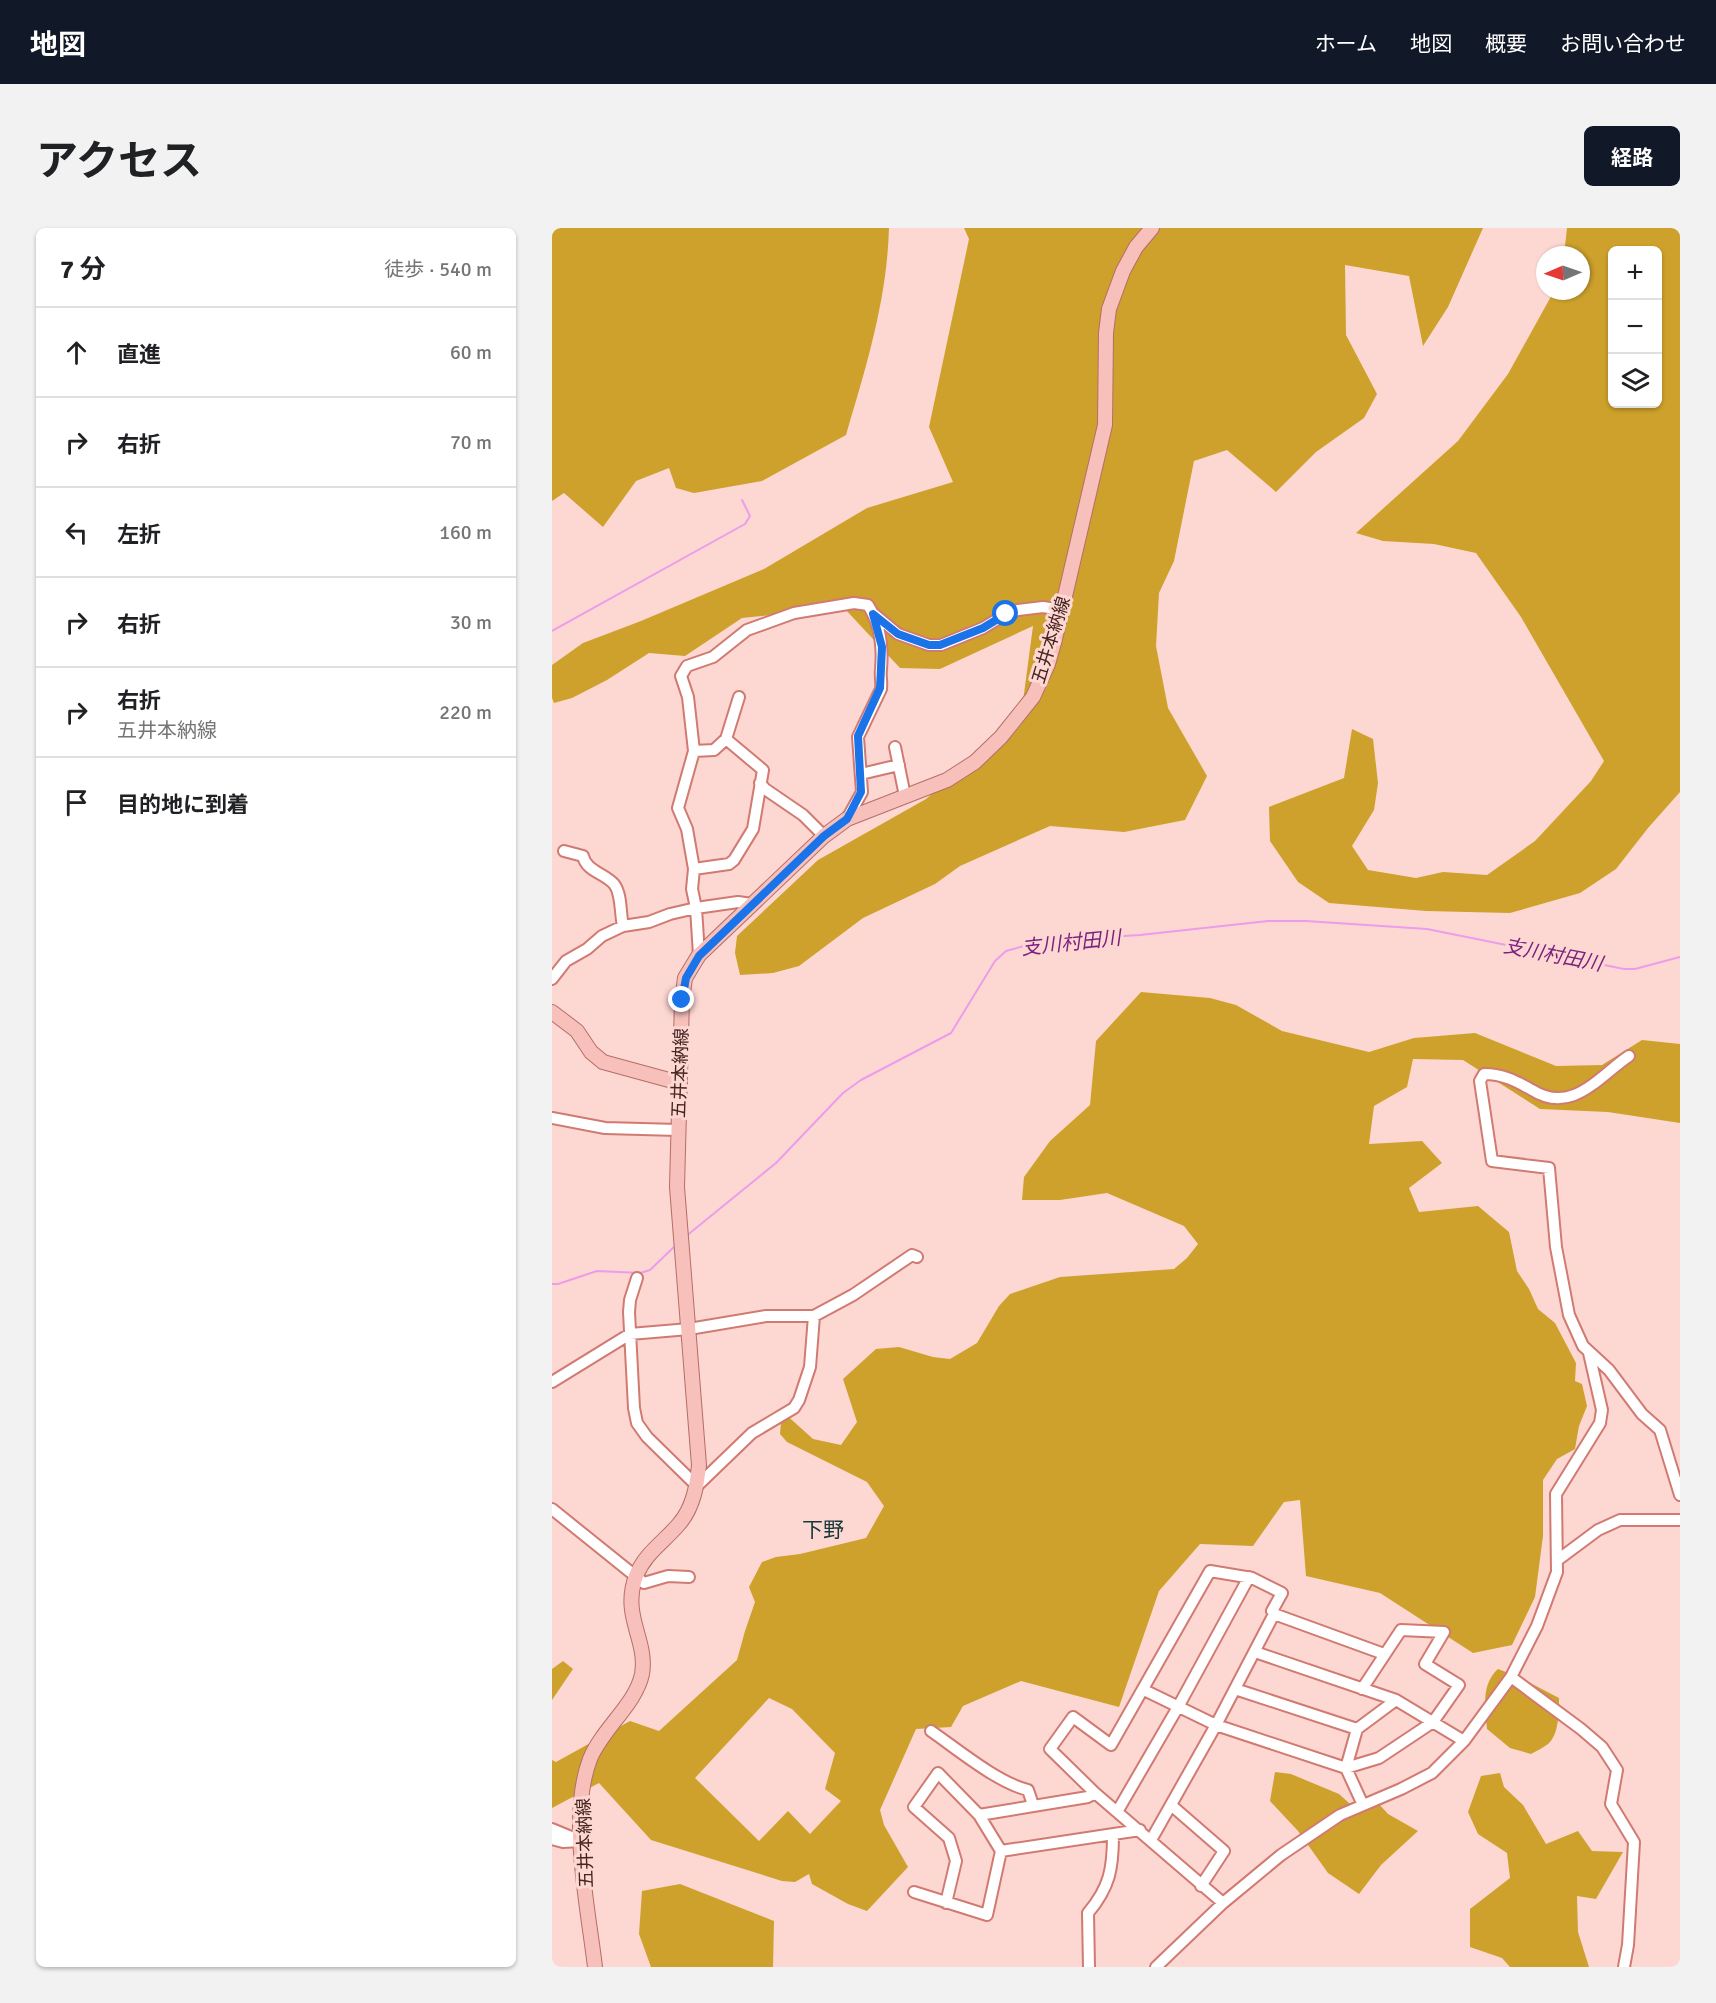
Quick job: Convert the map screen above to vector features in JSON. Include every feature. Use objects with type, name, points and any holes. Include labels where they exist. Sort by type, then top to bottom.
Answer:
[{"type":"main road","name":"五井本納線","points":[[595,1967],[581,1841],[582,1794],[590,1760],[607,1729],[635,1693],[642,1675],[642,1656],[631,1614],[636,1577],[646,1557],[680,1524],[687,1513],[697,1486],[700,1452],[677,1203],[684,987],[691,966],[699,956],[824,836],[847,819],[947,780],[975,762],[1002,737],[1023,711],[1041,681],[1055,639],[1105,425],[1109,309],[1123,271],[1136,247],[1152,228]]},
{"type":"main road","points":[[552,1012],[577,1031],[591,1052],[603,1062],[680,1083]]},
{"type":"street","points":[[699,956],[696,908],[692,889],[694,868],[687,829],[678,808],[694,750],[691,741],[688,697],[681,676],[687,666],[713,657],[747,630],[794,614],[854,603],[868,605],[873,614],[882,647],[880,672],[882,682],[858,736],[861,792],[847,819]]},
{"type":"street","points":[[873,614],[898,634],[929,645],[940,645],[983,628],[1006,614],[1018,610],[1035,608],[1062,610]]},
{"type":"street","points":[[694,750],[714,750],[726,739],[739,697]]},
{"type":"street","points":[[694,868],[729,864],[735,860],[753,829],[763,770],[726,739]]},
{"type":"street","points":[[895,747],[905,796]]},
{"type":"street","points":[[861,774],[899,765]]},
{"type":"street","points":[[760,783],[765,789],[803,815],[824,836]]},
{"type":"street","points":[[564,851],[583,856],[587,866],[614,884],[619,897],[623,926]]},
{"type":"street","points":[[552,979],[567,960],[587,949],[602,936],[623,926],[649,922],[696,908],[738,902],[752,904]]},
{"type":"street","points":[[1156,1967],[1223,1903],[1281,1854],[1340,1815],[1401,1790],[1432,1773],[1464,1741],[1511,1677],[1537,1626],[1557,1572],[1559,1559],[1556,1494],[1600,1423],[1602,1410],[1599,1388],[1589,1353],[1583,1346],[1569,1315],[1556,1247],[1549,1168],[1492,1161],[1480,1081],[1484,1074],[1497,1074],[1514,1079],[1535,1092],[1555,1100],[1577,1095],[1596,1083],[1629,1056]]},
{"type":"street","points":[[552,1118],[605,1128],[678,1130]]},
{"type":"street","points":[[552,1382],[630,1334],[689,1329],[766,1317],[814,1316],[853,1295],[912,1256],[917,1257]]},
{"type":"street","points":[[637,1278],[630,1300],[630,1334],[634,1408],[637,1423],[647,1437],[697,1486],[752,1433],[794,1408],[810,1367],[814,1316]]},
{"type":"street","points":[[1589,1353],[1596,1356],[1642,1414],[1660,1430],[1680,1495]]},
{"type":"street","points":[[552,1509],[644,1583],[668,1576],[689,1577]]},
{"type":"street","points":[[1559,1559],[1598,1530],[1620,1520],[1680,1520]]},
{"type":"street","points":[[1151,1840],[1255,1652],[1282,1593],[1249,1577],[1210,1571],[1111,1745],[1073,1717],[1050,1749],[1095,1793],[1223,1903]]},
{"type":"street","points":[[1118,1812],[1249,1577]]},
{"type":"street","points":[[1274,1614],[1384,1654]]},
{"type":"street","points":[[1144,1690],[1216,1725],[1346,1768],[1379,1758],[1433,1722],[1460,1685],[1425,1664],[1444,1632],[1401,1630],[1362,1689]]},
{"type":"street","points":[[1255,1652],[1396,1700],[1464,1741]]},
{"type":"street","points":[[1511,1677],[1602,1747],[1617,1770],[1611,1804],[1634,1842],[1628,1945],[1623,1967]]},
{"type":"street","points":[[1235,1689],[1357,1729]]},
{"type":"street","points":[[1363,1805],[1346,1768],[1357,1729],[1396,1700]]},
{"type":"street","points":[[931,1731],[1003,1779],[1018,1788],[1028,1790],[1033,1805]]},
{"type":"street","points":[[914,1892],[946,1903],[987,1915],[1001,1851],[979,1815],[938,1773],[914,1806],[949,1838],[956,1861],[946,1903]]},
{"type":"street","points":[[979,1815],[1088,1797],[1095,1793]]},
{"type":"street","points":[[1172,1805],[1224,1851],[1201,1886]]},
{"type":"street","points":[[552,1829],[581,1841]]},
{"type":"street","points":[[1001,1851],[1140,1830]]},
{"type":"street","points":[[1089,1967],[1088,1913],[1101,1897],[1107,1881],[1113,1861],[1113,1835]]},
{"type":"street","points":[[552,1839],[562,1842],[581,1841]]},
{"type":"shaded area","points":[[552,228],[889,228],[880,307],[846,435],[762,481],[694,493],[676,488],[669,468],[636,481],[603,527],[564,493],[552,501]]},
{"type":"shaded area","points":[[964,228],[1483,228],[1448,307],[1423,346],[1409,276],[1345,265],[1346,335],[1377,394],[1364,418],[1316,452],[1276,492],[1227,450],[1194,461],[1174,561],[1159,593],[1156,646],[1168,708],[1207,776],[1185,820],[1124,832],[1050,826],[960,866],[935,884],[863,918],[799,966],[773,973],[740,975],[735,953],[737,936],[818,860],[926,799],[1021,716],[1033,626],[940,669],[900,668],[844,608],[742,618],[685,656],[649,653],[607,680],[572,698],[554,703],[552,665],[583,643],[764,569],[867,508],[953,482],[929,427],[969,239]]},
{"type":"shaded area","points":[[1567,228],[1680,228],[1680,792],[1616,869],[1580,893],[1510,913],[1426,911],[1329,903],[1298,882],[1270,841],[1269,807],[1344,778],[1352,729],[1373,739],[1378,783],[1374,810],[1352,846],[1368,870],[1416,878],[1443,872],[1487,875],[1535,841],[1591,781],[1604,761],[1521,617],[1476,553],[1434,544],[1383,541],[1356,533],[1458,441],[1508,374],[1549,300],[1590,300],[1590,246],[1565,246]]},
{"type":"shaded area","points":[[1141,992],[1210,998],[1236,1005],[1282,1031],[1369,1052],[1414,1038],[1475,1033],[1556,1066],[1602,1065],[1642,1040],[1680,1044],[1680,1123],[1608,1112],[1540,1109],[1463,1060],[1413,1059],[1407,1087],[1374,1106],[1369,1144],[1422,1141],[1442,1163],[1409,1188],[1419,1212],[1478,1206],[1509,1232],[1517,1271],[1538,1309],[1555,1323],[1576,1363],[1575,1381],[1582,1384],[1587,1406],[1579,1426],[1575,1449],[1557,1459],[1543,1480],[1543,1536],[1535,1597],[1512,1645],[1473,1653],[1380,1593],[1306,1576],[1300,1500],[1284,1502],[1253,1546],[1200,1544],[1159,1591],[1119,1707],[1021,1681],[963,1706],[951,1727],[916,1729],[880,1810],[884,1825],[908,1867],[867,1911],[848,1904],[812,1884],[809,1874],[795,1882],[782,1881],[651,1840],[599,1783],[552,1808],[552,1760],[556,1762],[630,1721],[659,1731],[737,1660],[755,1602],[749,1587],[762,1562],[866,1538],[884,1506],[867,1482],[787,1442],[780,1434],[782,1411],[813,1439],[841,1445],[857,1422],[843,1379],[876,1349],[899,1347],[933,1357],[950,1359],[977,1343],[999,1306],[1010,1294],[1060,1277],[1174,1269],[1198,1244],[1184,1226],[1107,1193],[1060,1200],[1022,1200],[1024,1177],[1050,1141],[1090,1105],[1096,1041]],"holes":[[[769,1698],[792,1709],[835,1753],[825,1789],[841,1801],[810,1834],[788,1811],[759,1841],[695,1778]]]},
{"type":"shaded area","points":[[563,1661],[573,1669],[552,1700],[552,1669]]},
{"type":"shaded area","points":[[1498,1669],[1559,1698],[1558,1723],[1552,1740],[1531,1754],[1510,1748],[1487,1729],[1485,1697],[1489,1682]]},
{"type":"shaded area","points":[[1275,1772],[1291,1774],[1339,1794],[1359,1812],[1378,1803],[1388,1814],[1418,1831],[1381,1865],[1359,1894],[1328,1873],[1298,1831],[1270,1801]]},
{"type":"shaded area","points":[[1500,1773],[1504,1787],[1523,1805],[1546,1844],[1578,1831],[1592,1851],[1623,1852],[1596,1899],[1577,1896],[1578,1932],[1589,1967],[1510,1967],[1502,1958],[1470,1947],[1470,1909],[1510,1878],[1507,1853],[1478,1834],[1468,1812],[1481,1776]]},
{"type":"shaded area","points":[[680,1884],[774,1921],[773,1967],[651,1967],[639,1934],[642,1891]]},
{"type":"waterway","points":[[552,631],[745,524],[750,516],[742,500]]},
{"type":"waterway","name":"支川村田川","points":[[685,1237],[776,1163],[843,1093],[861,1080],[951,1033],[995,961],[1006,951],[1044,941],[1140,935],[1268,921],[1306,921],[1427,929],[1624,969],[1635,969],[1680,957]]},
{"type":"waterway","name":"支川村田川","points":[[552,1284],[597,1271],[640,1273],[650,1270],[676,1245]]},
{"type":"district","name":"下野","points":[[823,1530]]},
{"type":"route","points":[[682,1000],[686,978],[691,966],[699,956],[824,836],[847,819],[861,792],[858,736],[882,682],[880,672],[882,647],[873,614],[898,634],[929,645],[940,645],[983,628],[1006,614]]}]
